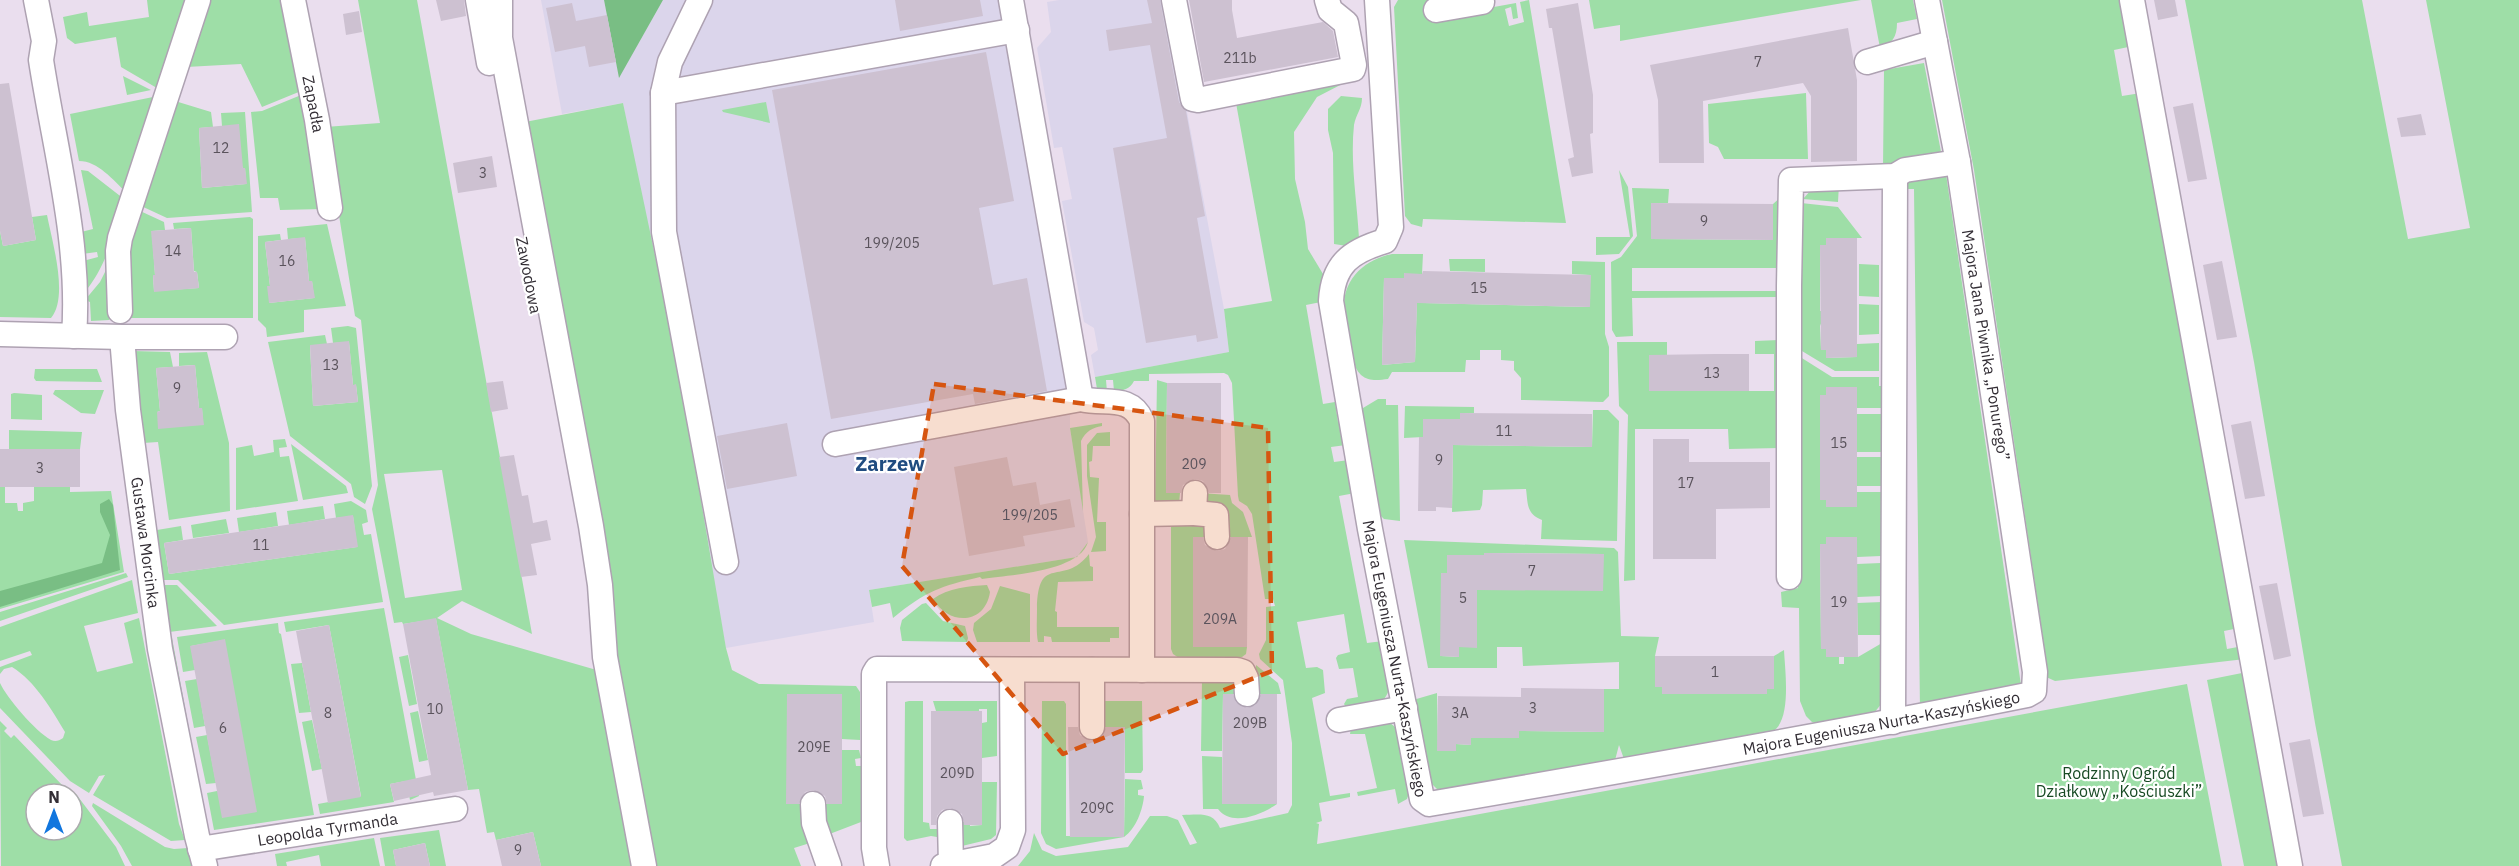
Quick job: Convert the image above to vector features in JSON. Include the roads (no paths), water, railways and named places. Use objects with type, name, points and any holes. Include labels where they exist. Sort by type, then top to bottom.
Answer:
[{"type":"street","points":[[36,0],[44,41],[41,60],[70,229],[76,278],[74,336]]},
{"type":"street","points":[[120,311],[118,251],[120,238],[198,0]]},
{"type":"street","name":"Zapadła","points":[[293,0],[317,120],[330,208]]},
{"type":"street","name":"Zawodowa","points":[[478,0],[576,525],[594,544]]},
{"type":"street","points":[[500,0],[500,38],[594,544],[601,594],[605,657],[644,866]]},
{"type":"street","points":[[700,0],[673,54],[663,93],[664,232],[726,562]]},
{"type":"street","points":[[1011,0],[1081,399]]},
{"type":"street","points":[[1174,0],[1193,99],[1198,100],[1353,69],[1346,23],[1330,10],[1327,0]]},
{"type":"street","name":"Majora Eugeniusza Nurta-Kaszyńskiego","points":[[1377,0],[1391,226],[1385,241],[1365,247],[1347,260],[1337,273],[1332,286],[1331,302],[1370,529],[1422,799],[1429,804],[1893,722],[2027,695],[2034,691]]},
{"type":"street","name":"Majora Jana Piwnika „Ponurego”","points":[[1927,0],[1958,162],[2035,672],[2034,691]]},
{"type":"street","points":[[2132,0],[2290,866]]},
{"type":"street","points":[[1436,10],[1485,1]]},
{"type":"street","points":[[663,93],[1017,30]]},
{"type":"street","points":[[1867,62],[1935,42]]},
{"type":"street","points":[[1789,577],[1791,180],[1822,170],[1895,176],[1905,170],[1958,162]]},
{"type":"street","points":[[1893,722],[1895,176]]},
{"type":"street","points":[[0,334],[122,338],[225,337]]},
{"type":"street","name":"Gustawa Morcinka","points":[[122,338],[128,410],[160,649],[203,858]]},
{"type":"street","points":[[835,444],[1081,399],[1094,402],[1126,403],[1133,407],[1142,421],[1142,670]]},
{"type":"street","points":[[1142,514],[1195,503],[1216,515],[1217,537]]},
{"type":"street","points":[[877,866],[874,848],[875,671],[877,669],[1237,670],[1244,672],[1247,694]]},
{"type":"street","points":[[950,822],[947,865],[994,856],[1007,847],[1013,830],[1012,670]]},
{"type":"street","points":[[1092,670],[1092,727]]},
{"type":"street","points":[[1339,720],[1405,708]]},
{"type":"street","points":[[813,804],[814,823],[829,866]]},
{"type":"street","name":"Leopolda Tyrmanda","points":[[203,858],[456,809]]},
{"type":"district","name":"Zarzew","points":[[890,463]]},
{"type":"park label","name":"Rodzinny Ogród Działkowy „Kościuszki”","points":[[2119,782]]}]
